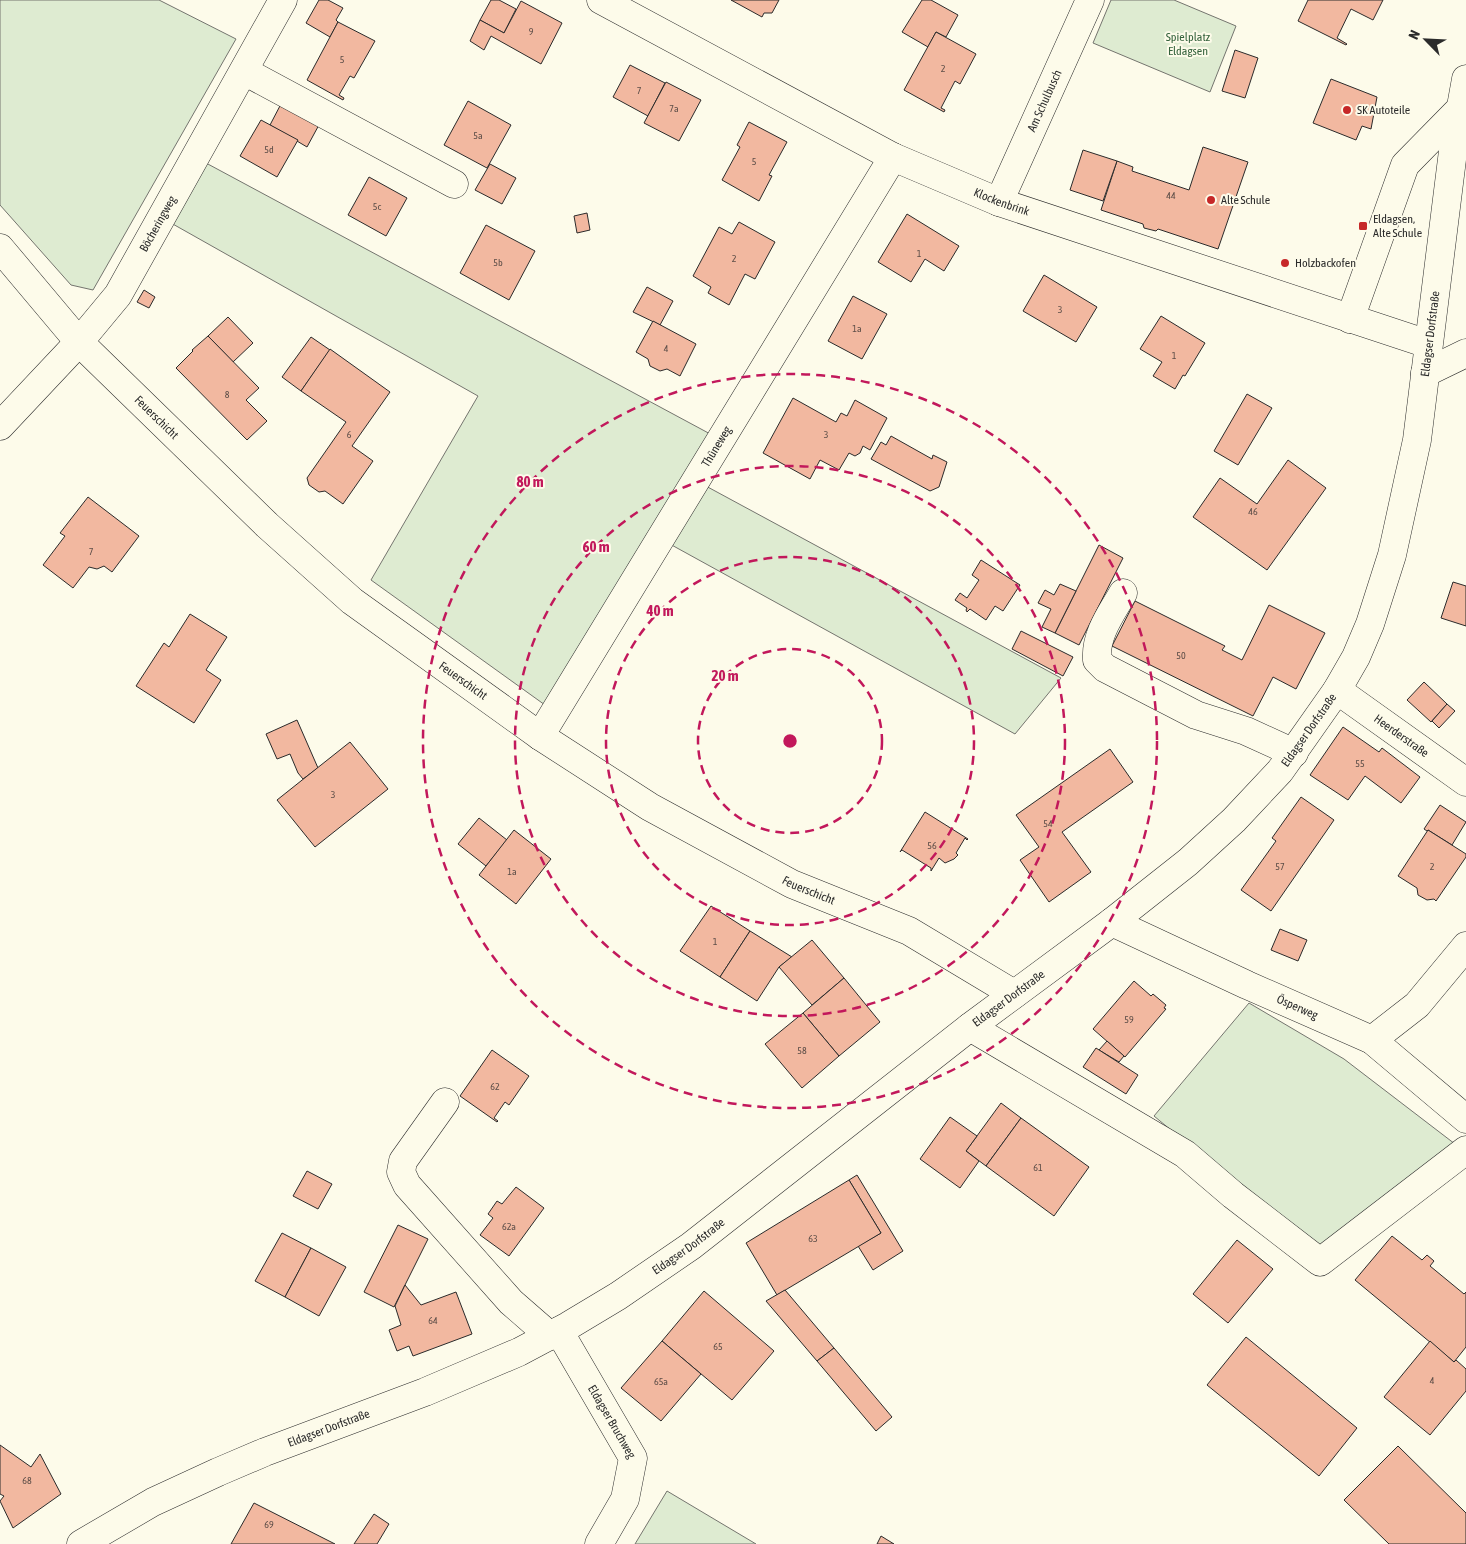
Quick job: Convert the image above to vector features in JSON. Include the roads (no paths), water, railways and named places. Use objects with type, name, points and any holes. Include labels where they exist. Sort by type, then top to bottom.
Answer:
[{"type":"street","name":"Böcheringweg","points":[[0,426],[79,342],[118,295],[284,0]]},
{"type":"street","name":"Klockenbrink","points":[[602,0],[893,157],[999,202],[1428,344]]},
{"type":"street","name":"Am Schulbusch","points":[[999,202],[1090,0]]},
{"type":"street","points":[[244,71],[454,184]]},
{"type":"street","name":"Eldagser Dorfstraße","points":[[81,1544],[154,1502],[218,1472],[425,1392],[497,1361],[554,1334],[618,1296],[691,1246],[1014,994],[1112,922],[1188,862],[1234,820],[1280,771],[1337,690],[1356,657],[1370,624],[1392,555],[1417,440],[1453,151],[1466,78]]},
{"type":"street","points":[[1350,319],[1405,165],[1460,109]]},
{"type":"street","name":"Thüneweg","points":[[540,736],[893,157]]},
{"type":"street","name":"Feuerschicht","points":[[0,248],[79,342],[267,525],[352,601],[540,736],[658,812],[792,884],[909,931],[1014,994]]},
{"type":"street","points":[[1424,373],[1466,353]]},
{"type":"street","points":[[1123,593],[1097,642],[1098,660],[1105,668],[1196,715],[1246,731],[1294,753]]},
{"type":"street","name":"Heerderstraße","points":[[1337,690],[1426,756],[1466,782]]},
{"type":"street","name":"Ösperweg","points":[[1112,922],[1247,985],[1372,1040],[1466,1119]]},
{"type":"street","points":[[1372,1040],[1417,1005],[1466,946]]},
{"type":"street","points":[[970,1028],[1186,1154],[1233,1194],[1320,1262],[1466,1150]]},
{"type":"street","name":"Eldagser Bruchweg","points":[[445,1102],[403,1161],[401,1172],[407,1185],[511,1302],[554,1334],[633,1458],[625,1499],[599,1544]]},
{"type":"place","name":"SK Autoteile","points":[[1347,110]]},
{"type":"place","name":"Alte Schule","points":[[1211,200]]},
{"type":"place","name":"Eldagsen, Alte Schule","points":[[1363,226]]},
{"type":"place","name":"Holzbackofen","points":[[1285,263]]},
{"type":"park label","name":"Spielplatz Eldagsen","points":[[1188,44]]}]
